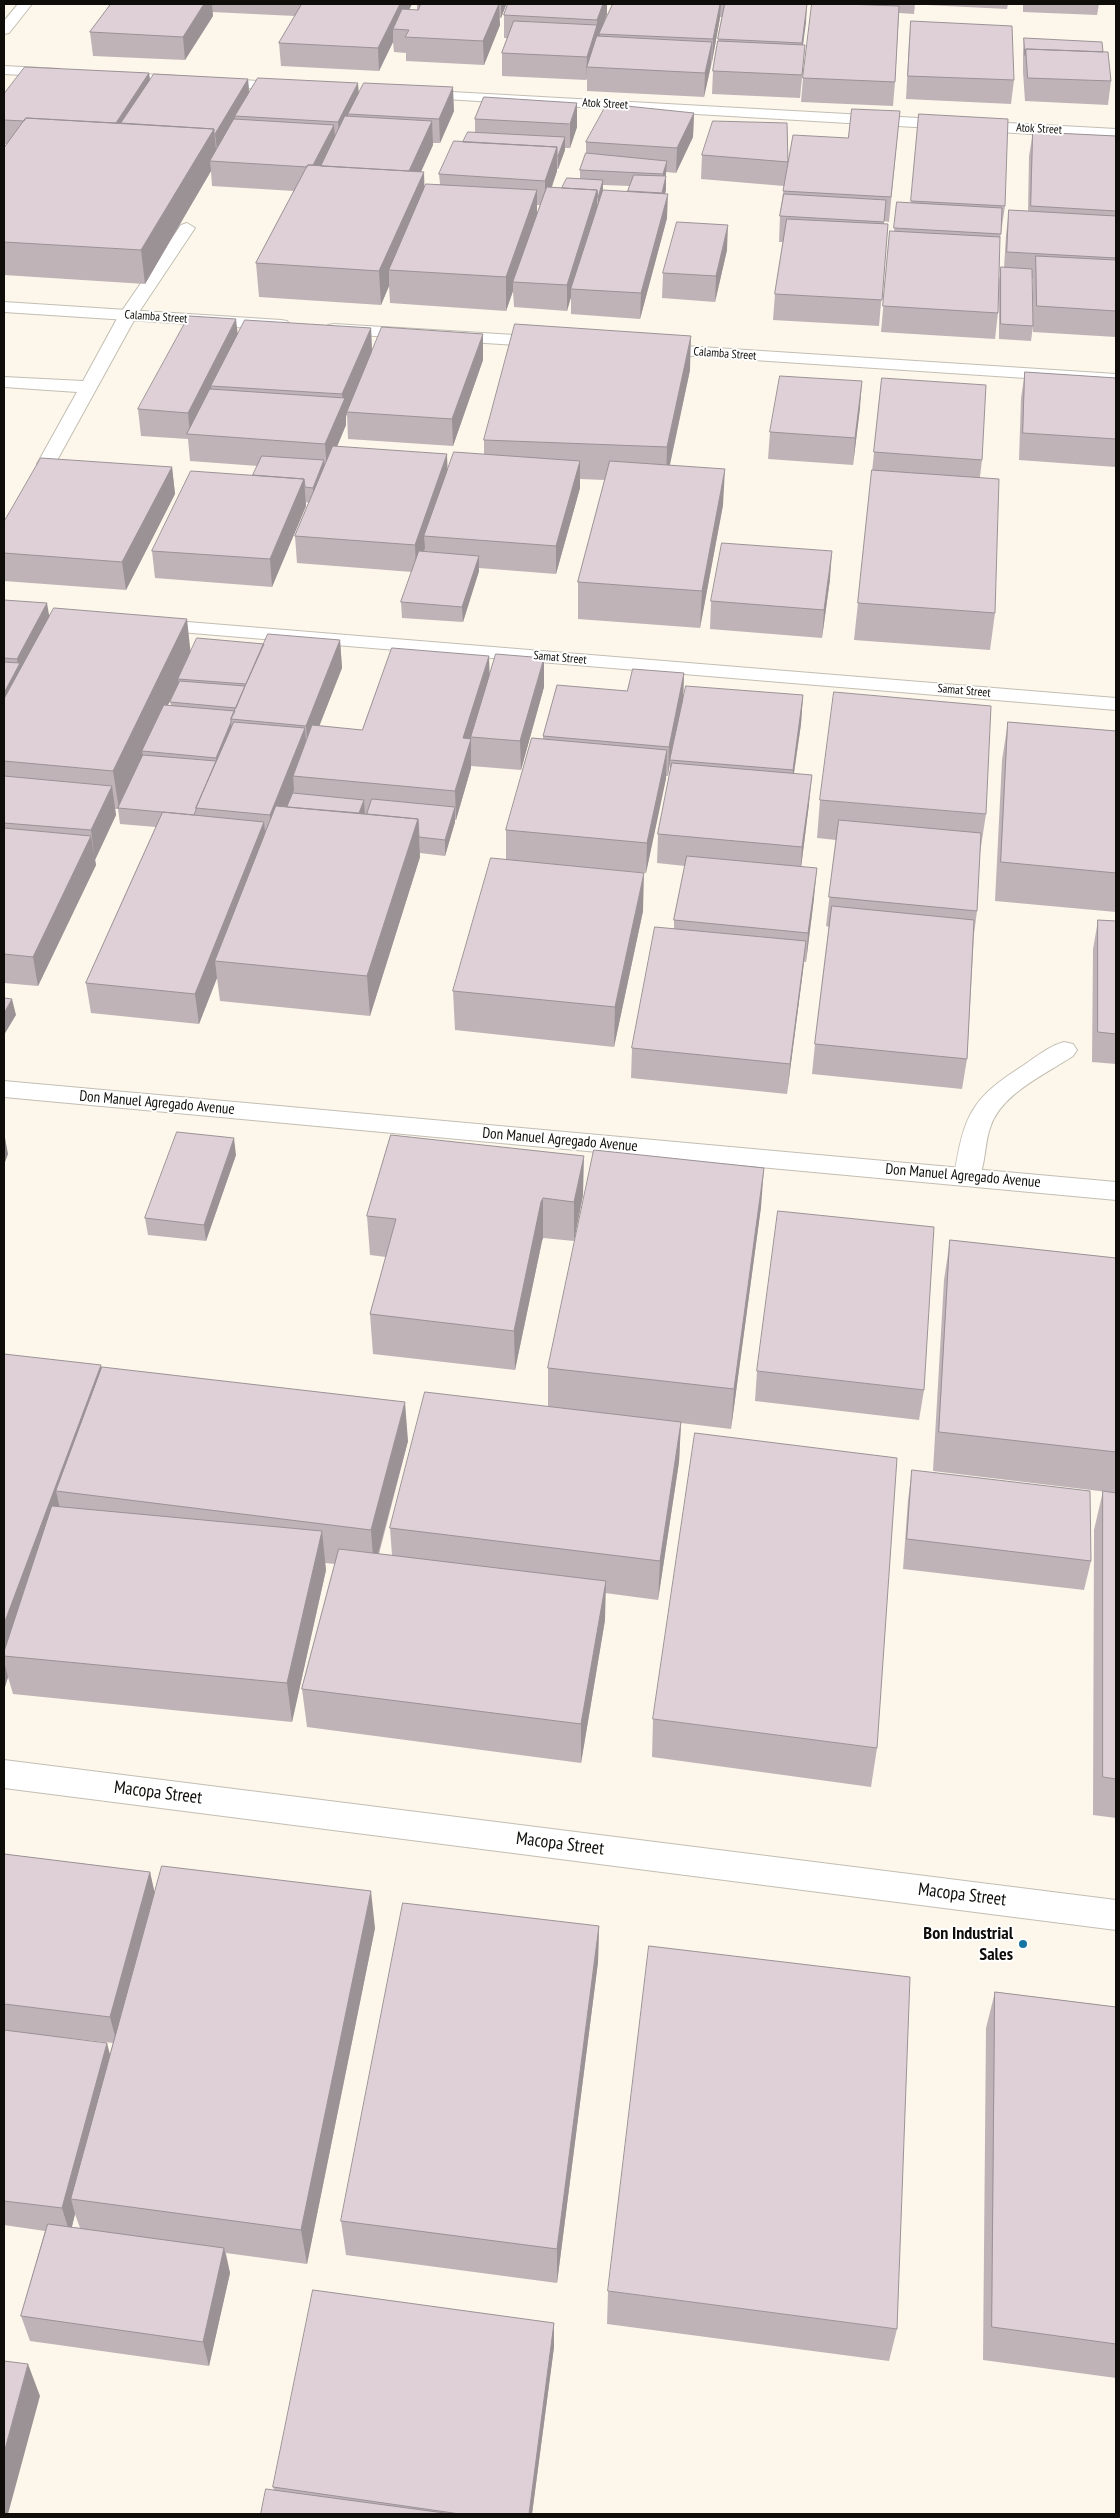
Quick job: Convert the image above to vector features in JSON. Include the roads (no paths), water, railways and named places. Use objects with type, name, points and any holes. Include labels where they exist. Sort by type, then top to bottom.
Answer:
[{"type":"street","points":[[4,30],[25,4]]},
{"type":"street","points":[[4,70],[73,74]]},
{"type":"street","points":[[93,75],[302,87]]},
{"type":"street","name":"Atok Street","points":[[401,93],[1116,134]]},
{"type":"street","points":[[46,464],[128,315],[187,228]]},
{"type":"street","name":"Calamba Street","points":[[4,307],[296,326]]},
{"type":"street","points":[[316,327],[563,343]]},
{"type":"street","name":"Calamba Street","points":[[632,348],[1116,379]]},
{"type":"street","points":[[4,382],[89,387]]},
{"type":"street","name":"Samat Street","points":[[133,623],[1116,704]]},
{"type":"street","points":[[967,1177],[975,1133],[984,1111],[1000,1094],[1064,1050]]},
{"type":"street","name":"Don Manuel Agregado Avenue","points":[[4,1089],[1116,1190]]},
{"type":"street","name":"Macopa Street","points":[[4,1774],[1116,1914]]},
{"type":"place","name":"Bon Industrial Sales","points":[[1023,1944]]}]
